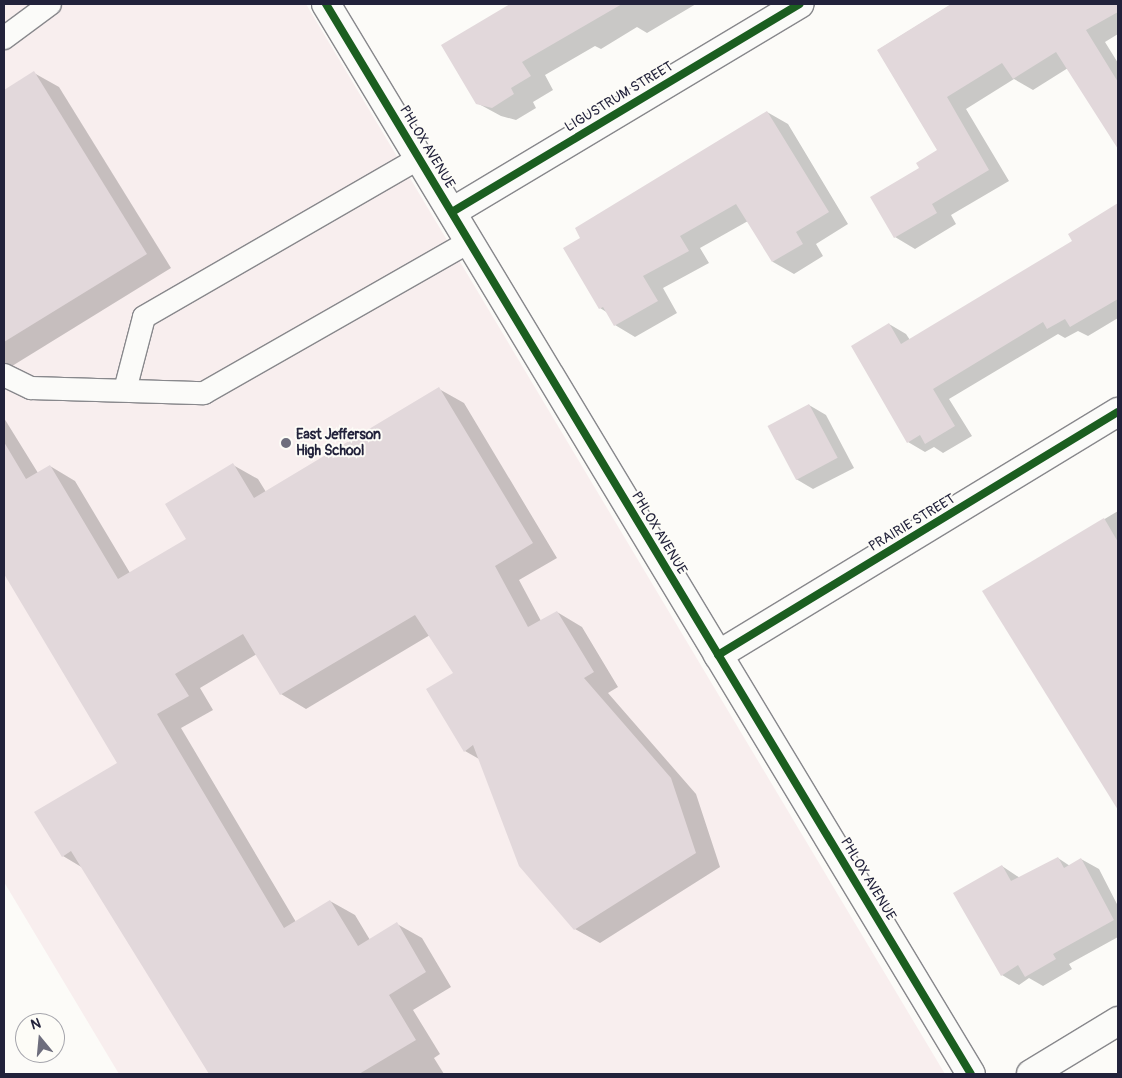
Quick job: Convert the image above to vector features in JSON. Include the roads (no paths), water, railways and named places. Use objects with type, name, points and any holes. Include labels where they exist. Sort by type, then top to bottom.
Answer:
[{"type":"street","name":"PHLOX AVENUE","points":[[326,4],[971,1074]]},
{"type":"street","name":"LIGUSTRUM STREET","points":[[452,212],[799,4]]},
{"type":"street","name":"PRAIRIE STREET","points":[[718,655],[1118,412]]},
{"type":"street","points":[[1031,1074],[1118,1021]]},
{"type":"lane","points":[[4,38],[50,4]]},
{"type":"lane","points":[[125,390],[144,317],[419,158]]},
{"type":"lane","points":[[4,375],[31,388],[204,394],[470,241]]},
{"type":"place","name":"East Jefferson High School","points":[[286,443]]}]
